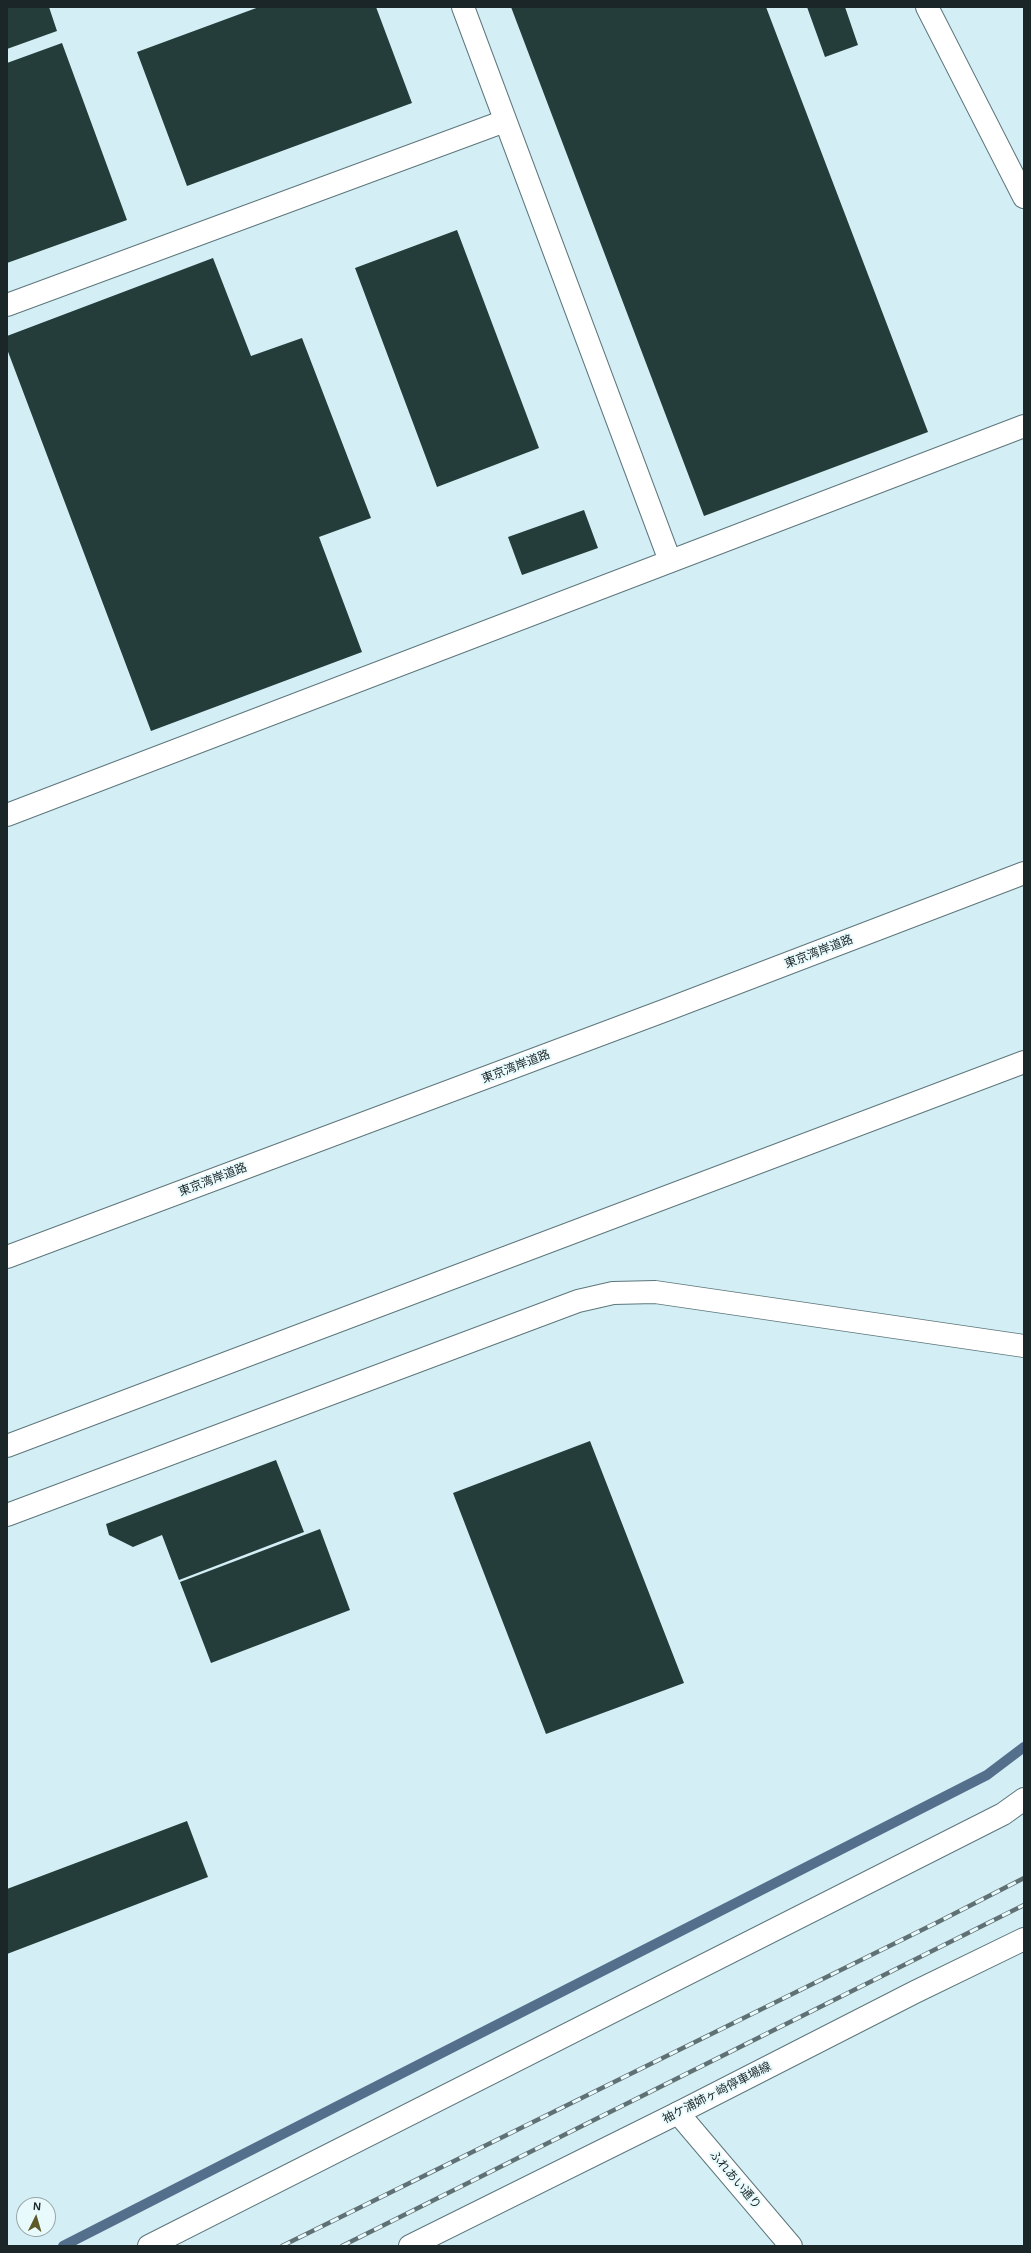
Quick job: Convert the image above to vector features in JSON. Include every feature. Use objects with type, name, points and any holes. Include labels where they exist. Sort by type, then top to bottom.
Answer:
[{"type":"main road","points":[[463,7],[670,562]]},
{"type":"main road","points":[[927,7],[1024,197]]},
{"type":"main road","points":[[7,305],[506,121]]},
{"type":"main road","points":[[7,815],[1024,426]]},
{"type":"main road","name":"東京湾岸道路","points":[[7,1258],[652,1016],[1024,873]]},
{"type":"main road","points":[[978,890],[1024,888]]},
{"type":"main road","points":[[7,1446],[1024,1062]]},
{"type":"main road","points":[[7,1515],[578,1301],[613,1293],[655,1292],[1024,1346]]},
{"type":"main road","points":[[150,2246],[1003,1814],[1024,1798]]},
{"type":"main road","name":"袖ケ浦姉ヶ崎停車場線","points":[[410,2246],[678,2113],[915,1992],[1024,1939]]},
{"type":"main road","name":"ふれあい通り","points":[[678,2113],[791,2246]]},
{"type":"building","points":[[7,7],[49,7],[57,31],[7,49]]},
{"type":"building","points":[[259,7],[376,7],[412,103],[187,186],[137,52]]},
{"type":"building","points":[[511,7],[766,7],[928,432],[704,516]]},
{"type":"building","points":[[807,7],[845,7],[858,45],[825,57]]},
{"type":"building","points":[[62,43],[127,220],[7,263],[7,63]]},
{"type":"building","points":[[457,230],[539,448],[437,487],[355,268]]},
{"type":"building","points":[[213,258],[251,356],[302,338],[371,518],[319,537],[362,652],[151,731],[7,349],[7,336]]},
{"type":"building","points":[[584,510],[598,548],[522,575],[508,537]]},
{"type":"building","points":[[590,1441],[684,1683],[546,1734],[453,1493]]},
{"type":"building","points":[[276,1460],[304,1532],[179,1580],[162,1535],[133,1547],[109,1535],[106,1524]]},
{"type":"building","points":[[320,1529],[350,1610],[211,1663],[180,1582]]},
{"type":"building","points":[[187,1821],[208,1877],[7,1954],[7,1889]]},
{"type":"waterway","points":[[63,2246],[987,1775],[1024,1747]]},
{"type":"railway","points":[[282,2246],[938,1922],[1024,1878]]},
{"type":"railway","points":[[342,2246],[1024,1905]]}]
